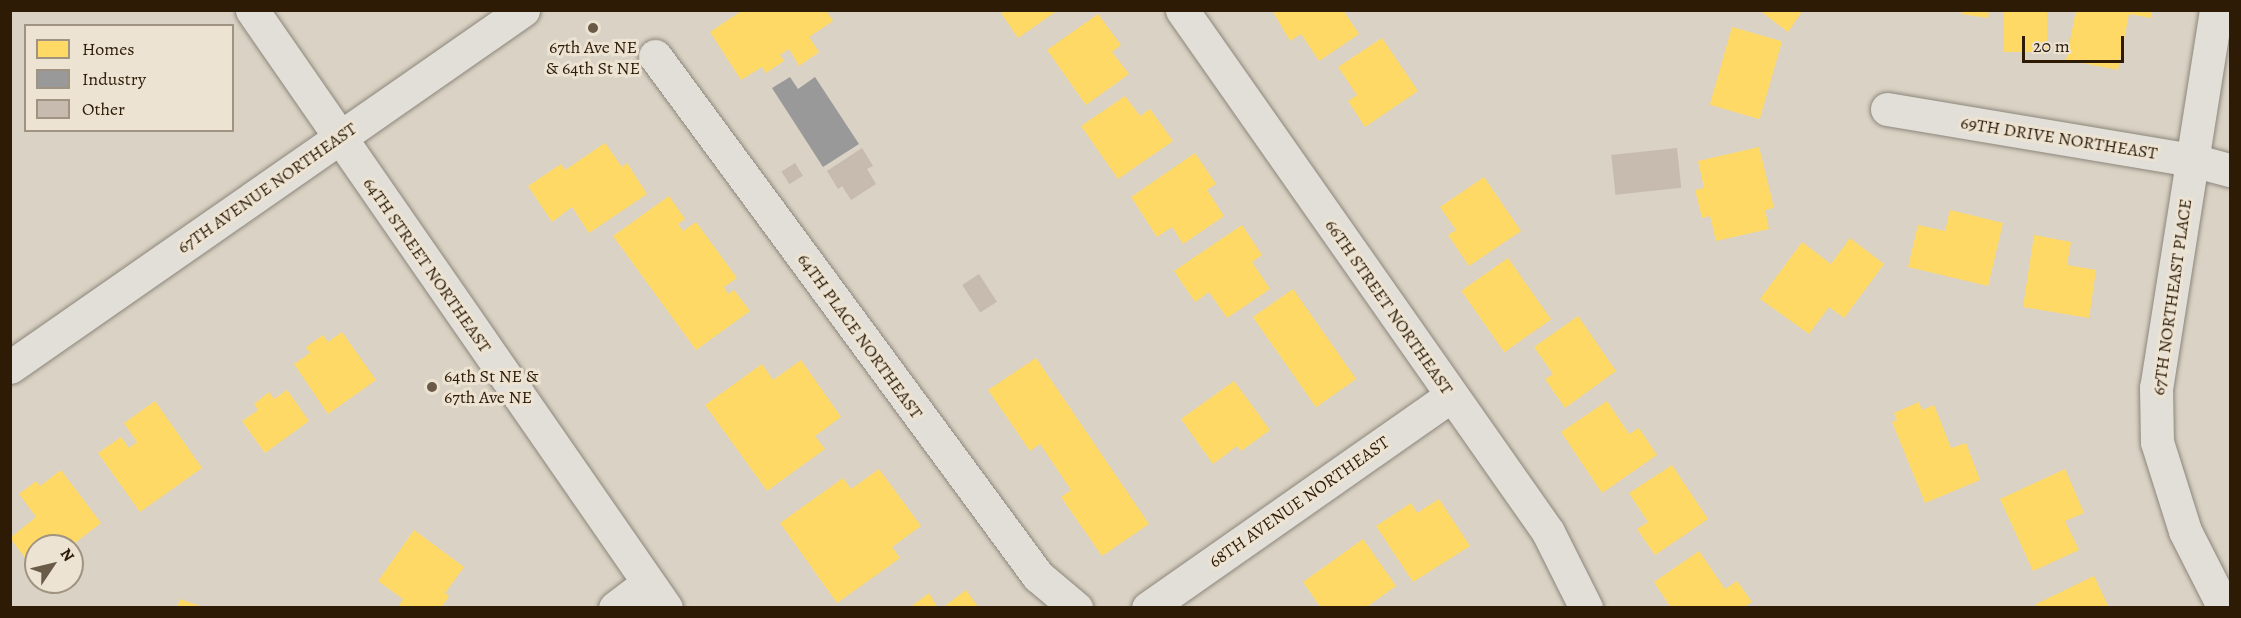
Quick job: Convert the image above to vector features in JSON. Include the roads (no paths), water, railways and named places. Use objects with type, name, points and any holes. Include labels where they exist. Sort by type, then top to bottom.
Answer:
[{"type":"street","name":"64TH STREET NORTHEAST","points":[[252,10],[338,138],[657,595]]},
{"type":"street","name":"67TH AVENUE NORTHEAST","points":[[10,367],[523,10]]},
{"type":"street","name":"66TH STREET NORTHEAST","points":[[1182,10],[1548,532],[1586,608]]},
{"type":"street","name":"67TH NORTHEAST PLACE","points":[[2216,10],[2156,387],[2157,442],[2185,531],[2224,608]]},
{"type":"street","name":"64TH PLACE NORTHEAST","points":[[655,56],[1038,576],[1076,608]]},
{"type":"street","name":"69TH DRIVE NORTHEAST","points":[[1887,109],[2192,160],[2230,170]]},
{"type":"street","name":"68TH AVENUE NORTHEAST","points":[[1148,608],[1451,396]]},
{"type":"street","points":[[615,608],[657,595]]},
{"type":"place","name":"67th Ave NE & 64th St NE","points":[[593,28]]},
{"type":"place","name":"64th St NE & 67th Ave NE","points":[[432,387]]}]
